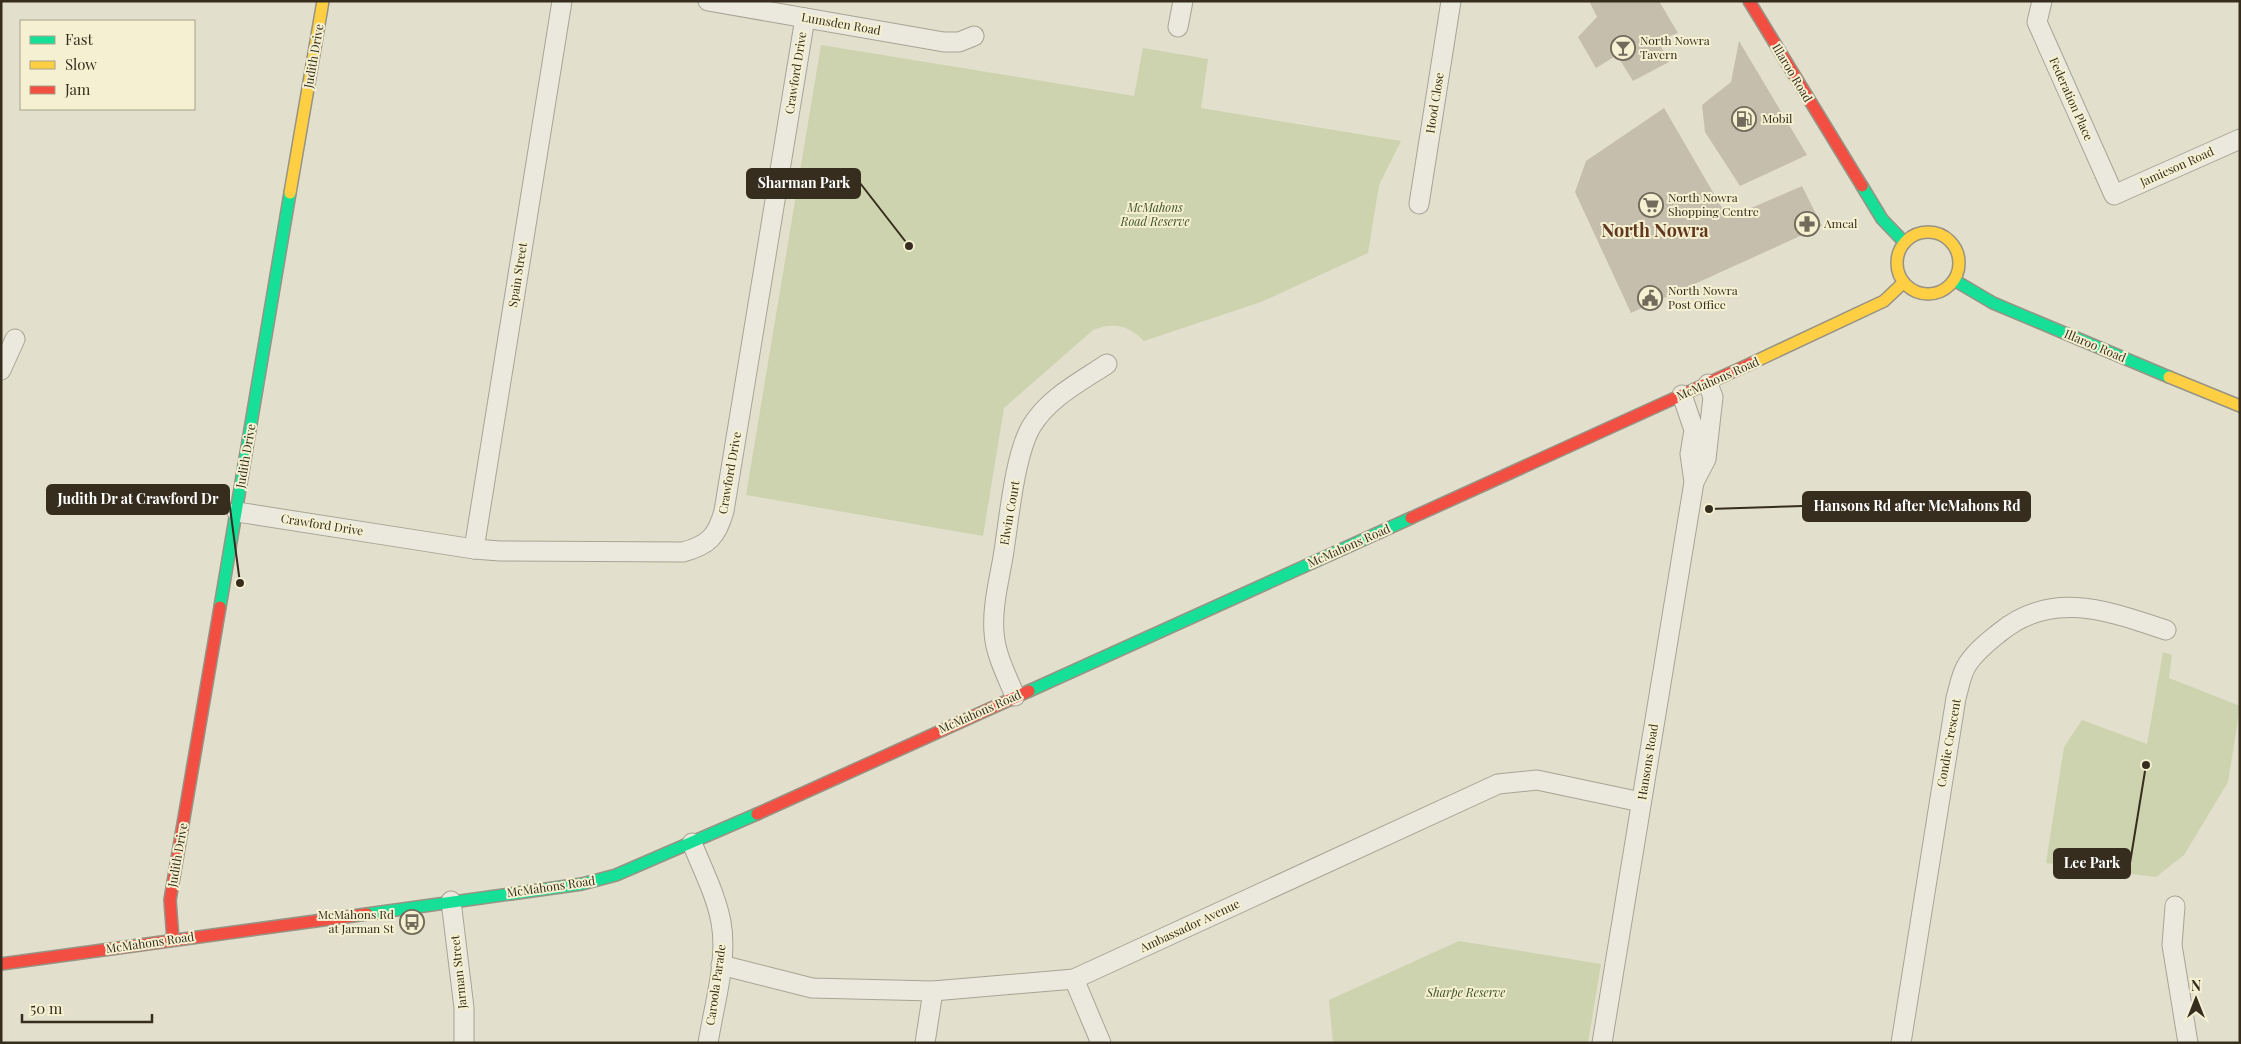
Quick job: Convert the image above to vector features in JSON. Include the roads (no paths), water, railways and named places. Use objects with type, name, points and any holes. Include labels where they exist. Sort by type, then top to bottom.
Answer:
[{"type":"main road","name":"Judith Drive","points":[[173,940],[170,900],[323,1]]},
{"type":"main road","name":"Illaroo Road","points":[[1748,1],[1882,219],[1904,242]]},
{"type":"main road","points":[[1922,232],[1942,235],[1950,241],[1956,250],[1959,260],[1954,280],[1948,287],[1930,294],[1911,289],[1903,283],[1899,276],[1896,258],[1904,242],[1922,232]]},
{"type":"main road","name":"Illaroo Road","points":[[1954,280],[1993,303],[2240,406]]},
{"type":"main road","name":"McMahons Road","points":[[1,964],[599,881],[692,843],[1708,384],[1884,302],[1903,283]]},
{"type":"street","name":"Spain Street","points":[[474,549],[562,1]]},
{"type":"street","name":"Lumsden Road","points":[[708,1],[944,42],[959,42],[974,36]]},
{"type":"street","points":[[1178,27],[1183,1]]},
{"type":"street","name":"Hood Close","points":[[1419,204],[1451,1]]},
{"type":"street","name":"Federation Place","points":[[2042,1],[2038,22],[2114,195]]},
{"type":"street","name":"Crawford Drive","points":[[237,512],[474,549],[500,551],[683,552],[697,548],[710,540],[720,527],[724,511],[805,18]]},
{"type":"street","name":"Jamieson Road","points":[[2114,195],[2240,139]]},
{"type":"street","points":[[1,370],[16,339]]},
{"type":"street","name":"Elwin Court","points":[[1015,696],[996,648],[994,619],[1022,450],[1031,428],[1043,410],[1064,392],[1107,364]]},
{"type":"street","name":"Hansons Road","points":[[1694,482],[1706,459],[1713,396],[1708,384]]},
{"type":"street","name":"Hansons Road","points":[[1602,1043],[1694,482],[1690,454],[1694,430],[1682,395]]},
{"type":"street","name":"Condie Crescent","points":[[1901,1043],[1956,698],[1966,666],[1984,646],[2012,623],[2048,608],[2075,607],[2110,612],[2166,630]]},
{"type":"street","name":"Ambassador Avenue","points":[[721,965],[812,988],[933,992],[1074,979],[1498,784],[1537,780],[1641,802]]},
{"type":"street","name":"Caroola Parade","points":[[692,843],[721,921],[721,965],[708,1043]]},
{"type":"street","name":"Jarman Street","points":[[451,901],[464,1008],[464,1043]]},
{"type":"street","points":[[2175,906],[2172,945],[2188,1043]]},
{"type":"street","points":[[1074,979],[1101,1043]]},
{"type":"street","points":[[925,1043],[933,992]]},
{"type":"place","name":"North Nowra Tavern","points":[[1623,48]]},
{"type":"place","name":"Mobil","points":[[1744,119]]},
{"type":"place","name":"North Nowra Shopping Centre","points":[[1651,205]]},
{"type":"place","name":"Amcal","points":[[1807,224]]},
{"type":"place","name":"Sharman Park","points":[[909,246]]},
{"type":"place","name":"North Nowra Post Office","points":[[1650,298]]},
{"type":"place","name":"Hansons Rd after McMahons Rd","points":[[1709,509]]},
{"type":"place","name":"Judith Dr at Crawford Dr","points":[[240,583]]},
{"type":"place","name":"Lee Park","points":[[2146,765]]},
{"type":"place","name":"McMahons Rd at Jarman St","points":[[412,922]]},
{"type":"district","name":"North Nowra","points":[[1655,231]]},
{"type":"park label","name":"McMahons Road Reserve","points":[[1155,215]]},
{"type":"park label","name":"Sharpe Reserve","points":[[1466,993]]}]
